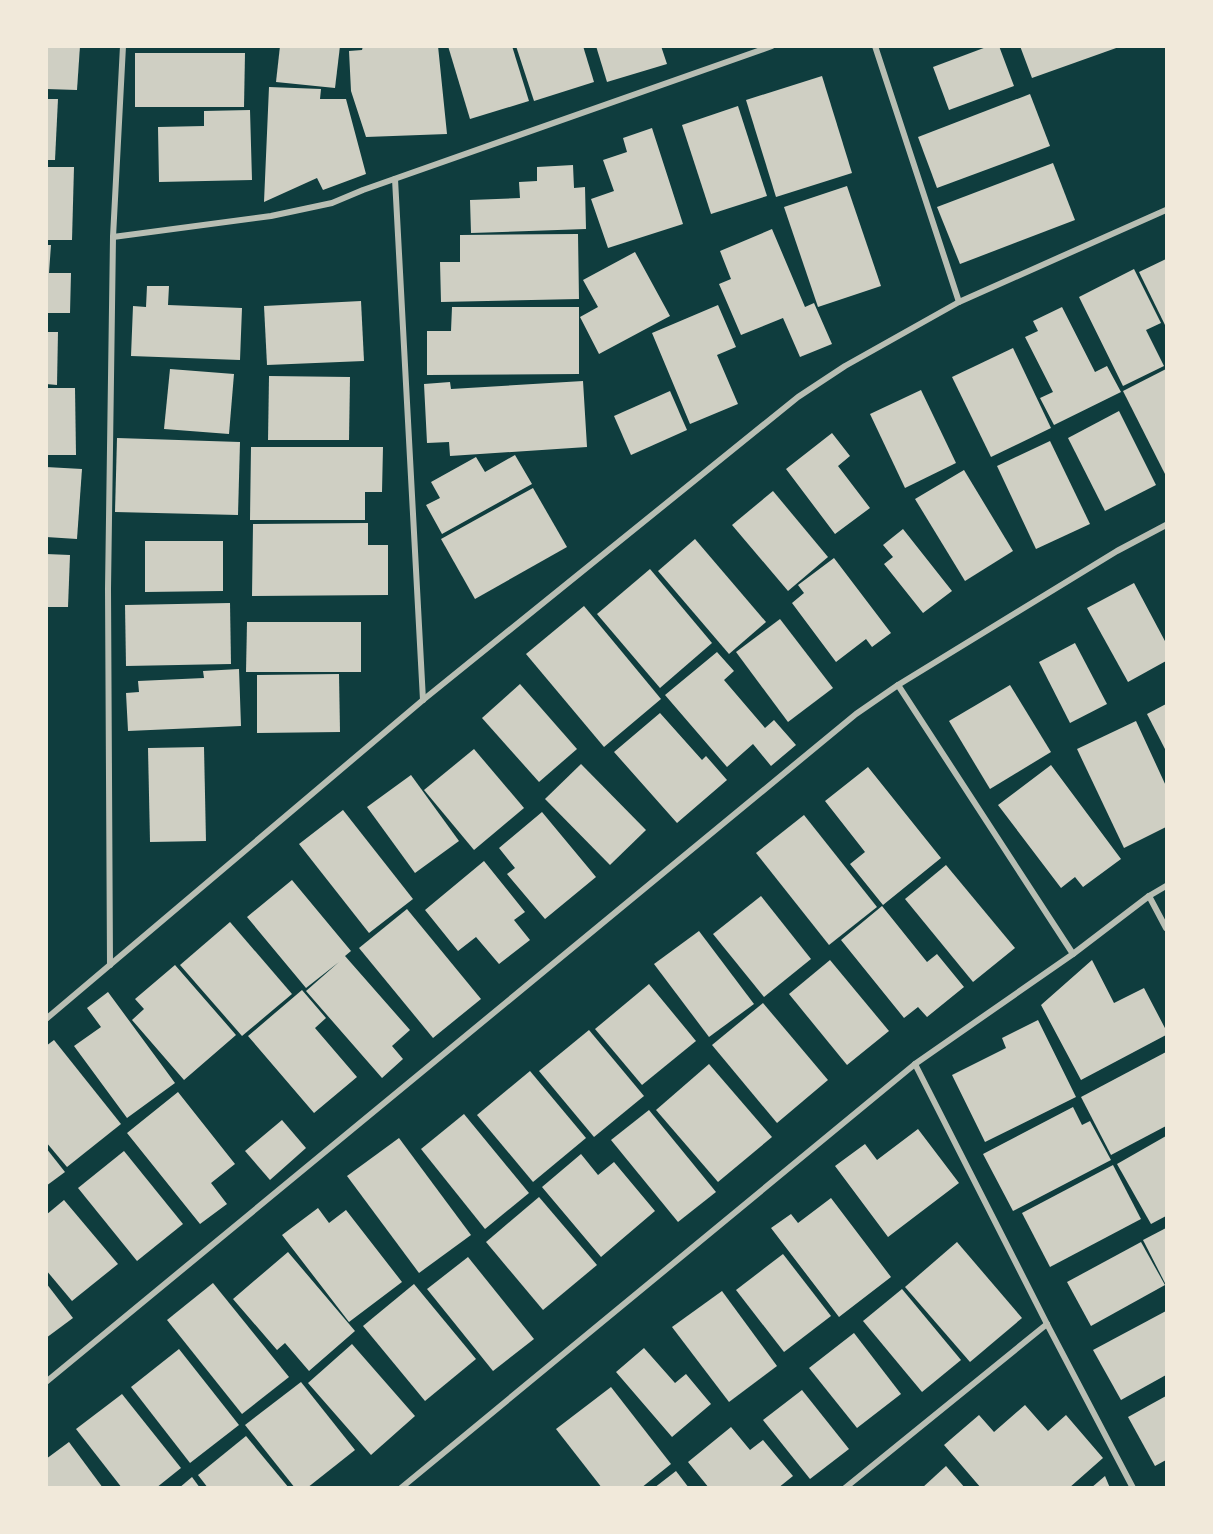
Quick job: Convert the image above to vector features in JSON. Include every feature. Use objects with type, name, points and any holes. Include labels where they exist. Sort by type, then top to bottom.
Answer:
[{"type":"street","points":[[110,964],[108,589],[113,237],[123,46]]},
{"type":"street","points":[[113,237],[271,216],[332,202],[772,46]]},
{"type":"street","points":[[875,46],[959,302]]},
{"type":"street","points":[[395,179],[423,700]]},
{"type":"street","points":[[46,1018],[423,700],[798,398],[845,366],[959,302],[1167,210]]},
{"type":"street","points":[[46,1382],[856,714],[898,685],[1117,550],[1167,525]]},
{"type":"street","points":[[898,685],[1073,954]]},
{"type":"street","points":[[401,1488],[915,1064],[1073,954],[1149,896],[1167,886]]},
{"type":"street","points":[[1149,896],[1167,928]]},
{"type":"street","points":[[915,1064],[1133,1488]]},
{"type":"street","points":[[845,1488],[1047,1324]]},
{"type":"building","points":[[46,46],[80,46],[77,90],[46,89]]},
{"type":"building","points":[[280,46],[340,46],[335,88],[276,82]]},
{"type":"building","points":[[363,46],[438,46],[447,134],[366,137],[351,91],[349,51],[362,50]]},
{"type":"building","points":[[448,46],[512,46],[529,101],[470,119]]},
{"type":"building","points":[[516,46],[583,46],[594,82],[534,101]]},
{"type":"building","points":[[596,46],[661,46],[667,64],[607,82]]},
{"type":"building","points":[[989,46],[999,46],[1014,86],[949,110],[933,67]]},
{"type":"building","points":[[1020,46],[1119,46],[1119,47],[1032,78]]},
{"type":"building","points":[[135,53],[245,53],[244,107],[135,107]]},
{"type":"building","points":[[822,76],[852,173],[776,197],[746,100]]},
{"type":"building","points":[[269,87],[321,89],[320,99],[346,99],[366,174],[323,190],[317,178],[264,202]]},
{"type":"building","points":[[1030,94],[1050,146],[937,188],[918,137]]},
{"type":"building","points":[[46,99],[58,99],[55,160],[46,160]]},
{"type":"building","points":[[738,106],[767,196],[711,214],[682,125]]},
{"type":"building","points":[[250,110],[252,180],[159,182],[158,127],[204,126],[204,111]]},
{"type":"building","points":[[652,128],[683,224],[608,248],[591,199],[614,191],[603,160],[627,152],[623,138]]},
{"type":"building","points":[[1053,163],[1075,220],[960,264],[937,207]]},
{"type":"building","points":[[573,165],[574,188],[585,187],[586,229],[471,233],[470,200],[520,198],[519,182],[537,181],[537,167]]},
{"type":"building","points":[[46,167],[74,167],[72,240],[46,240]]},
{"type":"building","points":[[847,186],[881,286],[818,307],[784,207]]},
{"type":"building","points":[[772,229],[805,307],[814,303],[832,344],[800,357],[783,318],[741,335],[719,284],[731,279],[720,251]]},
{"type":"building","points":[[578,234],[579,299],[441,302],[440,262],[460,262],[460,235]]},
{"type":"building","points":[[46,245],[51,245],[49,273],[71,273],[70,313],[46,313]]},
{"type":"building","points":[[635,252],[670,316],[599,354],[580,317],[598,307],[583,280]]},
{"type":"building","points":[[1166,259],[1166,327],[1139,272]]},
{"type":"building","points":[[1134,269],[1161,323],[1146,330],[1164,366],[1123,386],[1079,297]]},
{"type":"building","points":[[147,286],[169,286],[168,305],[242,308],[240,360],[131,356],[133,306],[146,307]]},
{"type":"building","points":[[361,301],[364,361],[267,365],[264,306]]},
{"type":"building","points":[[718,305],[736,347],[717,355],[738,404],[690,424],[652,333]]},
{"type":"building","points":[[452,307],[579,307],[579,374],[427,375],[427,331],[451,331]]},
{"type":"building","points":[[1062,307],[1095,372],[1107,366],[1121,392],[1054,425],[1040,398],[1053,392],[1025,337],[1038,331],[1033,321]]},
{"type":"building","points":[[46,332],[58,332],[57,385],[46,384]]},
{"type":"building","points":[[1013,348],[1051,428],[991,457],[952,377]]},
{"type":"building","points":[[170,369],[234,374],[229,434],[164,429]]},
{"type":"building","points":[[1166,369],[1166,476],[1123,391]]},
{"type":"building","points":[[269,376],[350,377],[349,440],[268,440]]},
{"type":"building","points":[[583,381],[587,447],[450,456],[449,442],[427,443],[424,384],[450,382],[451,389]]},
{"type":"building","points":[[46,388],[75,388],[76,455],[46,455]]},
{"type":"building","points":[[921,390],[956,463],[905,488],[870,414]]},
{"type":"building","points":[[670,391],[687,430],[631,455],[614,416]]},
{"type":"building","points":[[1119,411],[1156,485],[1105,511],[1068,438]]},
{"type":"building","points":[[832,433],[850,456],[838,466],[870,508],[835,534],[786,469]]},
{"type":"building","points":[[117,438],[240,442],[238,515],[115,512]]},
{"type":"building","points":[[1050,441],[1090,524],[1036,549],[997,466]]},
{"type":"building","points":[[251,447],[383,447],[382,492],[365,492],[365,520],[250,520]]},
{"type":"building","points":[[515,455],[532,484],[442,534],[426,505],[440,498],[431,482],[476,457],[485,472]]},
{"type":"building","points":[[46,467],[82,469],[77,539],[46,537]]},
{"type":"building","points":[[964,470],[1013,551],[965,581],[915,499]]},
{"type":"building","points":[[533,488],[567,547],[475,599],[441,539]]},
{"type":"building","points":[[773,491],[828,557],[788,591],[732,525]]},
{"type":"building","points":[[368,523],[368,545],[388,545],[388,595],[252,596],[253,524]]},
{"type":"building","points":[[903,529],[952,591],[923,613],[884,564],[893,557],[883,545]]},
{"type":"building","points":[[695,539],[766,622],[729,654],[658,571]]},
{"type":"building","points":[[145,541],[223,541],[223,591],[145,592]]},
{"type":"building","points":[[46,554],[70,555],[68,607],[46,607]]},
{"type":"building","points":[[834,558],[891,633],[872,647],[866,639],[836,662],[792,603],[804,593],[798,585]]},
{"type":"building","points":[[650,569],[712,643],[660,688],[597,614]]},
{"type":"building","points":[[1134,583],[1166,643],[1166,661],[1128,682],[1087,608]]},
{"type":"building","points":[[230,603],[231,664],[126,666],[125,605]]},
{"type":"building","points":[[584,606],[661,699],[604,747],[526,654]]},
{"type":"building","points":[[780,619],[833,688],[788,722],[736,652]]},
{"type":"building","points":[[247,622],[361,622],[361,672],[246,672]]},
{"type":"building","points":[[1075,643],[1107,704],[1070,723],[1039,662]]},
{"type":"building","points":[[717,652],[734,671],[724,680],[765,728],[774,720],[796,745],[771,766],[753,744],[727,767],[665,695]]},
{"type":"building","points":[[239,669],[241,726],[128,731],[126,693],[139,692],[138,681],[204,678],[203,671]]},
{"type":"building","points":[[339,674],[340,732],[257,733],[257,675]]},
{"type":"building","points":[[520,684],[577,749],[539,782],[482,718]]},
{"type":"building","points":[[1010,685],[1051,752],[990,789],[949,721]]},
{"type":"building","points":[[1166,704],[1166,751],[1147,714]]},
{"type":"building","points":[[660,713],[702,760],[706,756],[727,780],[677,823],[614,752]]},
{"type":"building","points":[[1136,721],[1166,786],[1166,827],[1124,848],[1077,749]]},
{"type":"building","points":[[204,747],[206,841],[150,842],[148,748]]},
{"type":"building","points":[[474,749],[524,808],[474,850],[424,790]]},
{"type":"building","points":[[581,764],[646,830],[610,865],[545,799]]},
{"type":"building","points":[[1051,765],[1121,859],[1083,887],[1075,877],[1061,888],[998,805]]},
{"type":"building","points":[[868,767],[941,858],[883,905],[850,864],[865,852],[825,801]]},
{"type":"building","points":[[411,775],[459,841],[415,873],[367,807]]},
{"type":"building","points":[[343,810],[413,899],[369,933],[299,844]]},
{"type":"building","points":[[542,812],[596,877],[545,919],[507,874],[515,868],[499,848]]},
{"type":"building","points":[[804,815],[877,907],[829,945],[756,853]]},
{"type":"building","points":[[484,861],[525,912],[514,920],[530,940],[499,964],[476,937],[458,951],[425,910]]},
{"type":"building","points":[[946,865],[1015,948],[973,982],[905,899]]},
{"type":"building","points":[[292,880],[351,951],[345,956],[410,1030],[392,1046],[403,1059],[382,1078],[306,991],[339,962],[306,988],[247,917]]},
{"type":"building","points":[[761,896],[811,959],[764,997],[713,934]]},
{"type":"building","points":[[882,906],[927,962],[937,954],[964,987],[927,1017],[918,1007],[904,1018],[841,940]]},
{"type":"building","points":[[407,909],[481,999],[433,1038],[359,948]]},
{"type":"building","points":[[230,922],[292,994],[242,1036],[180,965]]},
{"type":"building","points":[[699,931],[754,1004],[709,1037],[654,964]]},
{"type":"building","points":[[830,960],[889,1031],[847,1065],[789,994]]},
{"type":"building","points":[[1092,960],[1114,1003],[1144,988],[1166,1030],[1166,1035],[1081,1080],[1041,1005]]},
{"type":"building","points":[[175,965],[236,1035],[184,1080],[132,1020],[144,1009],[135,999]]},
{"type":"building","points":[[649,984],[696,1041],[642,1085],[595,1029]]},
{"type":"building","points":[[302,990],[326,1018],[315,1028],[357,1077],[314,1113],[248,1036]]},
{"type":"building","points":[[108,992],[175,1083],[127,1118],[74,1046],[101,1027],[87,1008]]},
{"type":"building","points":[[763,1003],[828,1080],[777,1123],[712,1045]]},
{"type":"building","points":[[1038,1020],[1076,1097],[985,1142],[952,1075],[1006,1048],[1002,1038]]},
{"type":"building","points":[[589,1030],[644,1096],[594,1137],[539,1071]]},
{"type":"building","points":[[54,1040],[121,1124],[67,1167],[46,1142],[46,1046]]},
{"type":"building","points":[[1166,1052],[1166,1126],[1111,1155],[1081,1097]]},
{"type":"building","points":[[709,1064],[772,1137],[718,1182],[656,1110]]},
{"type":"building","points":[[530,1071],[586,1138],[533,1182],[477,1115]]},
{"type":"building","points":[[178,1092],[235,1164],[211,1183],[227,1204],[200,1224],[127,1133]]},
{"type":"building","points":[[1073,1107],[1082,1125],[1090,1121],[1111,1160],[1013,1211],[983,1154]]},
{"type":"building","points":[[649,1110],[716,1192],[678,1222],[611,1140]]},
{"type":"building","points":[[464,1114],[529,1193],[485,1229],[421,1149]]},
{"type":"building","points":[[282,1120],[306,1148],[270,1180],[245,1151]]},
{"type":"building","points":[[918,1129],[959,1183],[888,1237],[835,1166],[865,1144],[877,1160]]},
{"type":"building","points":[[1166,1136],[1166,1216],[1151,1224],[1117,1164]]},
{"type":"building","points":[[399,1138],[471,1235],[419,1273],[347,1176]]},
{"type":"building","points":[[46,1148],[65,1172],[46,1186]]},
{"type":"building","points":[[124,1151],[183,1224],[137,1261],[78,1188]]},
{"type":"building","points":[[581,1154],[598,1175],[614,1162],[655,1211],[601,1257],[542,1187]]},
{"type":"building","points":[[1113,1165],[1141,1219],[1050,1267],[1022,1213]]},
{"type":"building","points":[[539,1197],[597,1265],[543,1310],[486,1242]]},
{"type":"building","points":[[831,1198],[891,1277],[839,1317],[771,1228],[791,1214],[798,1223]]},
{"type":"building","points":[[64,1200],[118,1264],[72,1301],[46,1270],[46,1215]]},
{"type":"building","points":[[318,1208],[329,1223],[346,1210],[402,1282],[349,1322],[282,1235]]},
{"type":"building","points":[[1166,1228],[1166,1285],[1143,1240]]},
{"type":"building","points":[[957,1242],[1022,1318],[970,1362],[905,1287]]},
{"type":"building","points":[[1141,1242],[1165,1285],[1091,1326],[1067,1282]]},
{"type":"building","points":[[288,1252],[355,1331],[309,1371],[285,1343],[277,1350],[233,1299]]},
{"type":"building","points":[[783,1254],[831,1316],[784,1352],[736,1290]]},
{"type":"building","points":[[468,1257],[534,1339],[493,1371],[427,1289]]},
{"type":"building","points":[[46,1283],[73,1318],[46,1338]]},
{"type":"building","points":[[213,1283],[289,1377],[242,1414],[167,1320]]},
{"type":"building","points":[[414,1284],[476,1359],[425,1401],[363,1326]]},
{"type":"building","points":[[902,1289],[961,1360],[922,1392],[863,1321]]},
{"type":"building","points":[[722,1291],[777,1366],[729,1402],[672,1327]]},
{"type":"building","points":[[1166,1311],[1166,1375],[1121,1400],[1093,1350]]},
{"type":"building","points":[[854,1333],[901,1394],[857,1428],[809,1368]]},
{"type":"building","points":[[352,1344],[415,1416],[371,1455],[308,1383]]},
{"type":"building","points":[[644,1348],[675,1383],[686,1374],[711,1404],[672,1437],[616,1372]]},
{"type":"building","points":[[179,1349],[239,1425],[190,1463],[131,1387]]},
{"type":"building","points":[[301,1382],[355,1450],[307,1488],[295,1488],[245,1425]]},
{"type":"building","points":[[611,1387],[671,1464],[641,1488],[602,1488],[556,1429]]},
{"type":"building","points":[[802,1390],[849,1449],[810,1479],[763,1420]]},
{"type":"building","points":[[122,1394],[181,1468],[156,1488],[122,1488],[76,1429]]},
{"type":"building","points":[[1166,1396],[1166,1460],[1155,1466],[1128,1417]]},
{"type":"building","points":[[1025,1405],[1048,1431],[1066,1415],[1103,1458],[1069,1488],[981,1488],[944,1445],[979,1415],[994,1432]]},
{"type":"building","points":[[731,1427],[750,1450],[763,1440],[793,1476],[778,1488],[709,1488],[688,1462]]},
{"type":"building","points":[[246,1436],[289,1488],[208,1488],[198,1475]]},
{"type":"building","points":[[69,1442],[103,1488],[46,1488],[46,1459]]},
{"type":"building","points":[[946,1466],[965,1488],[922,1488]]},
{"type":"building","points":[[676,1471],[689,1488],[654,1488]]},
{"type":"building","points":[[1105,1476],[1110,1488],[1091,1488]]},
{"type":"building","points":[[192,1477],[200,1488],[179,1488]]}]
